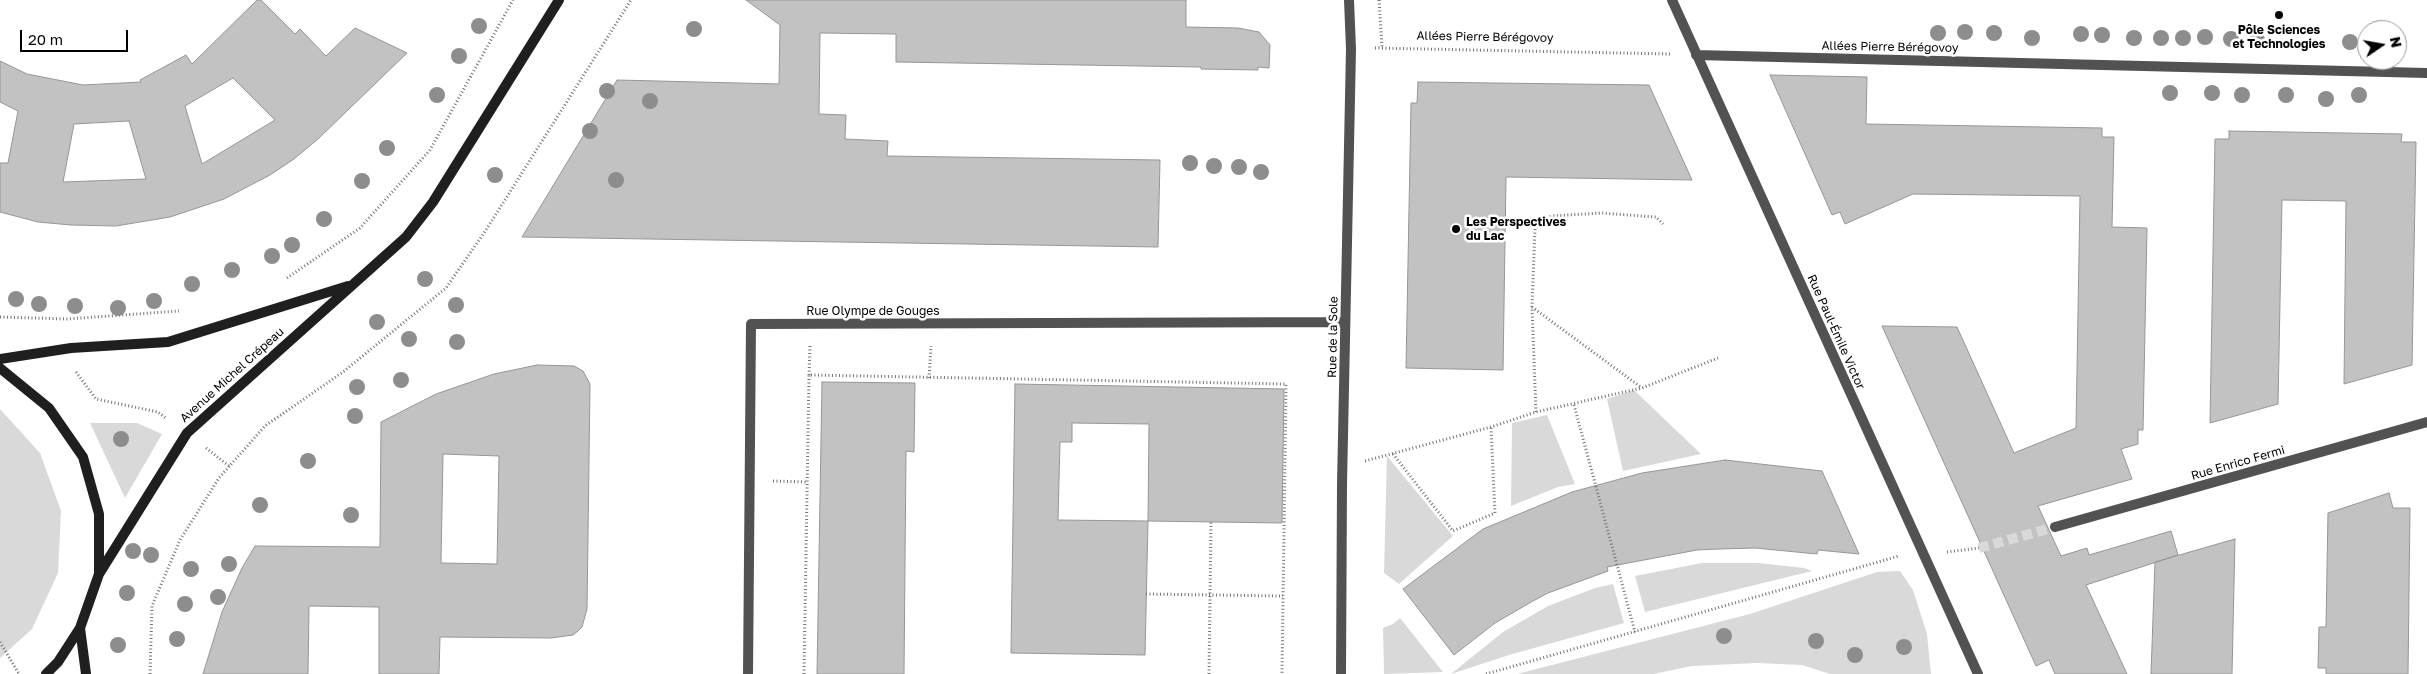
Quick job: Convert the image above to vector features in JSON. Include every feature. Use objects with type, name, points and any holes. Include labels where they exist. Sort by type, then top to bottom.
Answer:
[{"type":"street","name":"Avenue Michel Crépeau","points":[[98,574],[187,433],[406,237],[433,202],[559,0]]},
{"type":"street","name":"Rue de la Sole","points":[[1341,674],[1345,322],[1351,49],[1350,0]]},
{"type":"street","name":"Rue Paul-Émile Victor","points":[[1672,0],[1978,674]]},
{"type":"street","name":"Allées Pierre Bérégovoy","points":[[1696,55],[2427,73]]},
{"type":"street","name":"Avenue Michel Crépeau","points":[[0,359],[71,348],[168,342],[351,285]]},
{"type":"street","name":"Rue Olympe de Gouges","points":[[748,674],[752,324],[1345,322]]},
{"type":"street","points":[[0,368],[49,408],[83,457],[99,514],[98,574],[80,628],[58,662],[46,674]]},
{"type":"street","name":"Rue Enrico Fermi","points":[[2055,527],[2427,422]]},
{"type":"street","points":[[80,628],[86,674]]},
{"type":"path","points":[[279,284],[360,228],[430,150],[513,0]]},
{"type":"path","points":[[150,674],[152,606],[180,540],[219,478],[265,426],[343,372],[446,288],[486,230],[631,0]]},
{"type":"path","points":[[1380,0],[1382,47]]},
{"type":"path","name":"Allées Pierre Bérégovoy","points":[[1351,49],[1382,47],[1696,55]]},
{"type":"path","points":[[1536,412],[1532,307],[1535,228],[1550,216],[1601,213],[1656,216],[1663,224]]},
{"type":"path","points":[[1532,307],[1642,388]]},
{"type":"path","points":[[0,317],[68,320],[180,311]]},
{"type":"path","points":[[68,320],[71,348],[77,375],[96,399],[158,412],[229,466]]},
{"type":"path","points":[[929,378],[932,323]]},
{"type":"path","points":[[1343,467],[1491,427],[1536,412],[1574,405],[1642,388],[1718,358]]},
{"type":"path","points":[[804,674],[809,375],[1286,384],[1282,674]]},
{"type":"path","points":[[1574,405],[1635,632]]},
{"type":"path","points":[[1393,454],[1453,531],[1495,513],[1491,427]]},
{"type":"path","points":[[750,481],[808,482]]},
{"type":"path","points":[[1208,674],[1211,522]]},
{"type":"path","points":[[1486,674],[1898,556],[1925,555],[1979,548]]},
{"type":"path","points":[[1146,594],[1283,596]]},
{"type":"path","points":[[0,642],[19,674]]},
{"type":"shaded area","points":[[1634,390],[1701,454],[1623,471],[1607,399]]},
{"type":"shaded area","points":[[0,409],[40,453],[61,511],[58,573],[32,629],[0,658]]},
{"type":"shaded area","points":[[1547,415],[1575,484],[1558,487],[1511,506],[1512,423]]},
{"type":"shaded area","points":[[90,423],[137,423],[162,434],[125,498]]},
{"type":"shaded area","points":[[1387,456],[1453,536],[1399,584],[1384,573]]},
{"type":"shaded area","points":[[1702,563],[1758,563],[1804,568],[1812,571],[1645,612],[1635,576]]},
{"type":"shaded area","points":[[1900,571],[1913,590],[1927,634],[1931,674],[1830,674],[1802,665],[1757,663],[1692,666],[1653,674],[1517,674],[1750,614],[1877,572]]},
{"type":"shaded area","points":[[1613,584],[1624,623],[1509,655],[1451,674],[1503,632],[1548,606],[1595,588]]},
{"type":"shaded area","points":[[1400,618],[1443,672],[1384,674],[1383,628],[1393,624]]},
{"type":"building","points":[[257,0],[261,0],[295,34],[300,29],[326,56],[355,28],[407,53],[318,139],[294,159],[270,175],[224,199],[170,217],[116,226],[38,222],[0,212],[0,163],[8,163],[18,111],[0,102],[0,61],[27,74],[83,85],[141,82],[140,80],[186,55],[192,64]],"holes":[[[233,78],[275,120],[202,164],[185,106]],[[129,121],[146,179],[63,182],[74,124]]]},
{"type":"building","points":[[746,0],[1186,0],[1186,27],[1238,28],[1259,32],[1270,45],[1269,68],[1258,67],[1258,70],[1201,69],[1201,67],[896,62],[896,34],[820,33],[819,114],[846,115],[845,139],[888,141],[887,156],[1160,160],[1158,247],[522,237],[617,80],[779,84],[780,25]]},
{"type":"building","points":[[1770,75],[1867,77],[1866,124],[2102,128],[2102,137],[2114,137],[2112,227],[2147,228],[2143,430],[2138,430],[2138,444],[2121,449],[2132,479],[2038,506],[2061,556],[2087,548],[2089,555],[2171,531],[2178,555],[2086,585],[2127,674],[2055,674],[2049,660],[2036,666],[1882,326],[1957,327],[2014,453],[2076,428],[2080,196],[1913,194],[1845,224],[1840,212],[1832,215]]},
{"type":"building","name":"Les Perspectives du Lac","points":[[1418,82],[1649,85],[1692,180],[1506,177],[1503,370],[1406,368],[1411,103],[1417,103]]},
{"type":"building","points":[[2229,131],[2402,134],[2401,142],[2416,142],[2412,365],[2344,384],[2346,201],[2282,200],[2278,404],[2210,423],[2215,139],[2229,139]]},
{"type":"building","points":[[537,365],[574,366],[583,371],[590,384],[587,609],[582,627],[573,635],[551,638],[440,637],[439,674],[379,674],[379,607],[309,606],[308,674],[203,674],[222,612],[242,568],[255,546],[380,547],[381,422],[436,394],[494,374]],"holes":[[[443,454],[499,456],[497,564],[441,563]]]},
{"type":"building","points":[[822,382],[915,383],[914,452],[906,451],[904,674],[817,674]]},
{"type":"building","points":[[1015,384],[1284,389],[1282,523],[1148,521],[1145,655],[1011,653]],"holes":[[[1072,423],[1149,424],[1148,521],[1058,520],[1060,442],[1072,442]]]},
{"type":"building","points":[[1725,460],[1822,471],[1859,554],[1818,550],[1817,554],[1755,548],[1697,550],[1607,567],[1608,571],[1548,593],[1533,601],[1495,623],[1454,655],[1403,589],[1483,529],[1572,492],[1642,473]]},
{"type":"building","points":[[2389,493],[2393,508],[2410,508],[2408,674],[2326,674],[2326,668],[2318,668],[2319,627],[2326,627],[2328,513]]},
{"type":"building","points":[[2235,539],[2232,674],[2151,674],[2155,562]]},
{"type":"tunnel","points":[[1979,548],[2055,527]]},
{"type":"place","name":"Pôle Sciences et Technologies","points":[[2279,15]]},
{"type":"place","name":"Les Perspectives du Lac","points":[[1456,229]]}]
